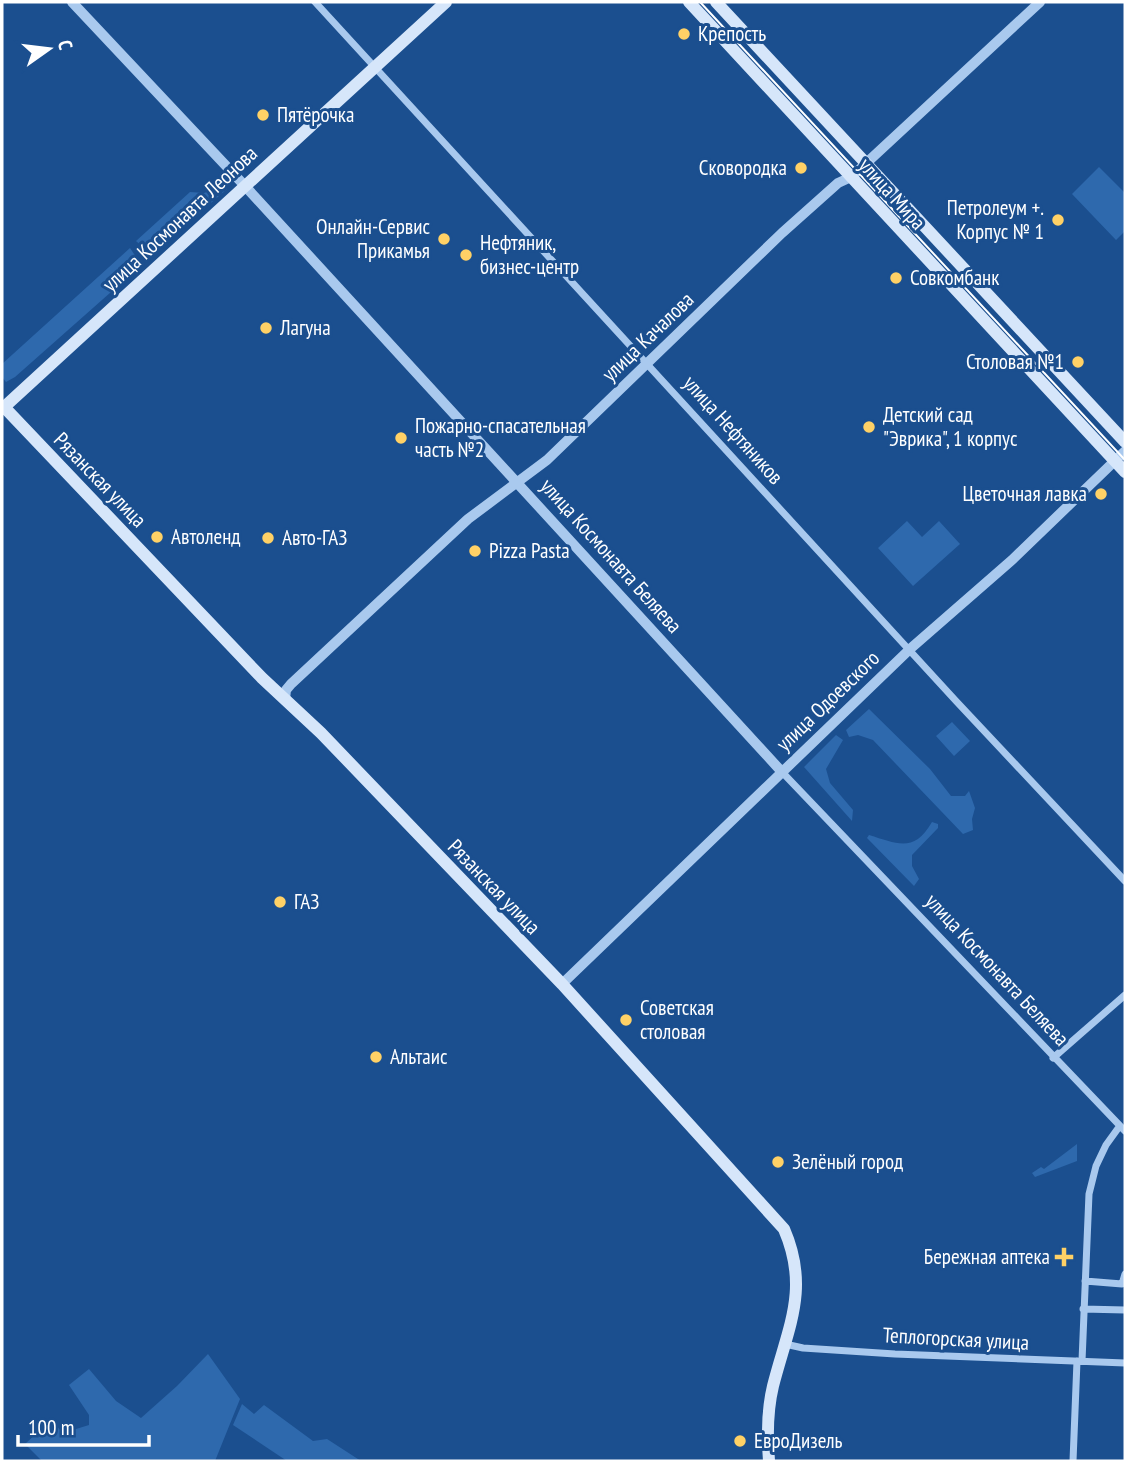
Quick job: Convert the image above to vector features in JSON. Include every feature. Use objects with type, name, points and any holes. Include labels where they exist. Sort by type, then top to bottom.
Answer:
[{"type":"main road","name":"улица Космонавта Леонова","points":[[3,408],[446,2]]},
{"type":"main road","name":"улица Мира","points":[[689,2],[1125,472]]},
{"type":"main road","name":"улица Мира","points":[[716,2],[1125,442]]},
{"type":"main road","name":"Рязанская улица","points":[[3,408],[262,678],[321,733],[562,984],[785,1229],[797,1267],[797,1288],[785,1345],[772,1388],[769,1461]]},
{"type":"street","name":"улица Космонавта Беляева","points":[[72,2],[782,772],[1122,1129]]},
{"type":"street","name":"улица Нефтяников","points":[[315,2],[1125,881]]},
{"type":"street","name":"улица Качалова","points":[[285,699],[286,690],[291,684],[468,519],[547,460],[782,233],[838,183],[851,177],[1040,2]]},
{"type":"street","name":"улица Одоевского","points":[[562,984],[910,649],[1012,560],[1125,451]]},
{"type":"street","points":[[1054,1058],[1125,995]]},
{"type":"street","points":[[1073,1461],[1089,1194],[1096,1166],[1106,1145],[1122,1129]]},
{"type":"street","points":[[1084,1281],[1122,1284],[1125,1274]]},
{"type":"street","points":[[1083,1309],[1125,1310]]},
{"type":"street","name":"Теплогорская улица","points":[[785,1345],[803,1349],[1125,1363]]},
{"type":"shaded area","points":[[1099,167],[1125,193],[1125,231],[1116,240],[1072,194]]},
{"type":"shaded area","points":[[221,187],[227,189],[155,252],[147,251],[136,241],[190,192],[204,193]]},
{"type":"shaded area","points":[[130,248],[140,263],[137,269],[6,382],[2,377],[2,364]]},
{"type":"shaded area","points":[[907,521],[922,537],[939,521],[960,544],[913,586],[878,548]]},
{"type":"shaded area","points":[[869,709],[930,769],[951,796],[965,796],[969,791],[975,808],[973,830],[963,834],[873,740],[858,735],[849,737],[846,730]]},
{"type":"shaded area","points":[[952,722],[970,741],[954,756],[936,736]]},
{"type":"shaded area","points":[[836,735],[843,740],[826,769],[830,783],[853,810],[852,821],[804,767]]},
{"type":"shaded area","points":[[932,822],[938,824],[938,828],[912,855],[912,866],[919,879],[914,886],[867,838],[869,835],[905,844],[919,838]]},
{"type":"shaded area","points":[[1077,1144],[1077,1161],[1035,1177],[1032,1173],[1041,1167],[1044,1169]]},
{"type":"shaded area","points":[[208,1354],[240,1399],[215,1461],[42,1461],[25,1444],[51,1420],[63,1433],[89,1425],[89,1415],[69,1385],[89,1369],[116,1401],[141,1418]]},
{"type":"shaded area","points":[[242,1404],[254,1414],[264,1405],[313,1441],[327,1439],[361,1461],[287,1461],[233,1425]]},
{"type":"tram line","points":[[700,2],[1125,460]]},
{"type":"place","name":"Крепость","points":[[684,34]]},
{"type":"place","name":"Пятёрочка","points":[[263,115]]},
{"type":"place","name":"Сковородка","points":[[801,168]]},
{"type":"place","name":"Петролеум +. Корпус № 1","points":[[1058,220]]},
{"type":"place","name":"Онлайн-Сервис Прикамья","points":[[444,239]]},
{"type":"place","name":"Нефтяник, бизнес-центр","points":[[466,255]]},
{"type":"place","name":"Совкомбанк","points":[[896,278]]},
{"type":"place","name":"Лагуна","points":[[266,328]]},
{"type":"place","name":"Столовая №1","points":[[1078,362]]},
{"type":"place","name":"Детский сад \"Эврика\", 1 корпус","points":[[869,427]]},
{"type":"place","name":"Пожарно-спасательная часть №2","points":[[401,438]]},
{"type":"place","name":"Цветочная лавка","points":[[1101,494]]},
{"type":"place","name":"Автоленд","points":[[157,537]]},
{"type":"place","name":"Авто-ГАЗ","points":[[268,538]]},
{"type":"place","name":"Pizza Pasta","points":[[475,551]]},
{"type":"place","name":"ГАЗ","points":[[280,902]]},
{"type":"place","name":"Советская столовая","points":[[626,1020]]},
{"type":"place","name":"Альтаис","points":[[376,1057]]},
{"type":"place","name":"Зелёный город","points":[[778,1162]]},
{"type":"place","name":"Бережная аптека","points":[[1064,1257]]},
{"type":"place","name":"ЕвроДизель","points":[[740,1441]]}]
